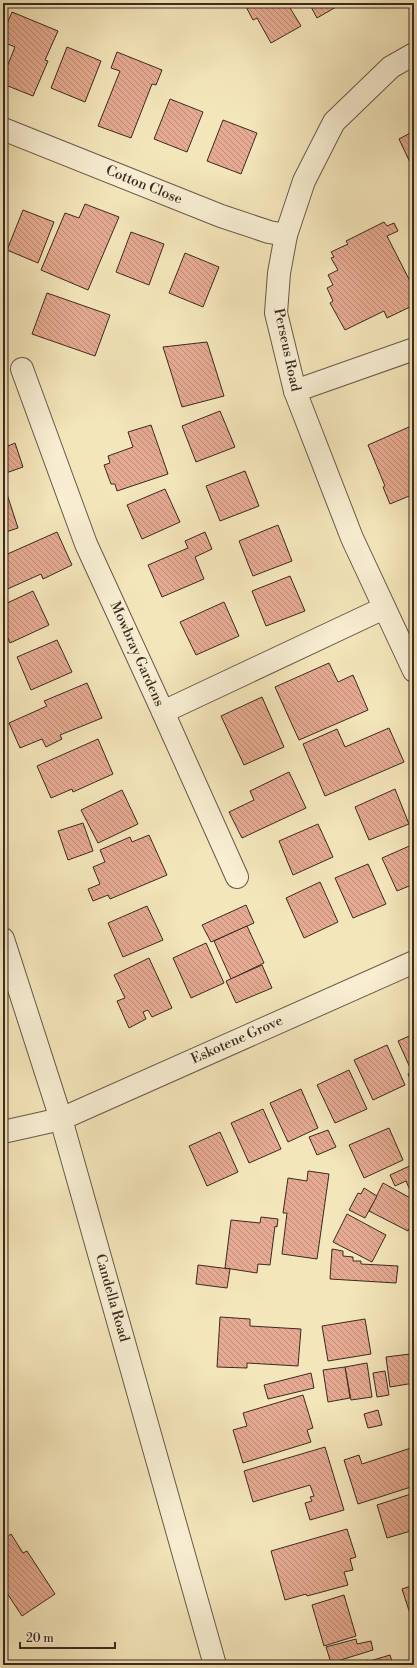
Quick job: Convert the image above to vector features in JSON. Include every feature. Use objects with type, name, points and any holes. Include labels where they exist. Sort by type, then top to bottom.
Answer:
[{"type":"street","name":"Perseus Road","points":[[414,54],[391,67],[334,122],[304,181],[286,235],[279,273],[276,313],[295,391],[352,538],[414,671]]},
{"type":"street","name":"Cotton Close","points":[[3,129],[221,216],[269,232],[286,235]]},
{"type":"street","points":[[295,391],[414,348]]},
{"type":"street","name":"Mowbray Gardens","points":[[22,369],[86,544],[163,712],[384,608]]},
{"type":"street","points":[[163,712],[237,877]]},
{"type":"street","name":"Candella Road","points":[[3,938],[61,1119],[215,1663]]},
{"type":"street","name":"Eskotene Grove","points":[[3,1132],[61,1119],[414,962]]},
{"type":"building","points":[[244,3],[287,3],[301,26],[271,43],[257,18],[253,20]]},
{"type":"building","points":[[309,3],[343,3],[317,18]]},
{"type":"building","points":[[12,12],[58,31],[45,60],[48,61],[33,96],[3,84],[3,77],[15,47],[3,42],[3,33]]},
{"type":"building","points":[[67,47],[101,61],[85,102],[51,88]]},
{"type":"building","points":[[117,52],[162,70],[156,85],[152,84],[131,138],[98,126],[120,71],[111,68]]},
{"type":"building","points":[[170,99],[203,112],[187,152],[154,139]]},
{"type":"building","points":[[223,120],[257,133],[241,174],[207,161]]},
{"type":"building","points":[[414,131],[414,171],[399,139]]},
{"type":"building","points":[[85,204],[119,217],[88,290],[41,270],[65,213],[79,218]]},
{"type":"building","points":[[23,210],[54,222],[38,263],[7,250]]},
{"type":"building","points":[[384,222],[387,226],[394,223],[398,231],[387,236],[414,289],[414,305],[387,318],[384,311],[345,330],[330,303],[333,301],[327,288],[333,285],[328,275],[338,270],[331,258],[334,257],[331,252],[348,244],[346,241]]},
{"type":"building","points":[[131,232],[164,244],[149,285],[116,272]]},
{"type":"building","points":[[185,253],[219,267],[203,307],[169,293]]},
{"type":"building","points":[[47,293],[110,315],[95,356],[32,334]]},
{"type":"building","points":[[207,342],[224,396],[182,407],[163,347]]},
{"type":"building","points":[[220,411],[235,447],[196,462],[182,426]]},
{"type":"building","points":[[151,425],[168,474],[117,491],[115,484],[111,484],[104,465],[110,463],[108,456],[133,447],[128,432]]},
{"type":"building","points":[[409,427],[414,439],[414,477],[412,478],[414,483],[414,494],[390,504],[383,487],[385,486],[368,445]]},
{"type":"building","points":[[5,436],[8,446],[15,443],[23,467],[3,474],[3,437]]},
{"type":"building","points":[[245,471],[259,506],[220,521],[206,486]]},
{"type":"building","points":[[165,489],[180,522],[142,539],[127,505]]},
{"type":"building","points":[[6,491],[18,528],[3,533],[3,492]]},
{"type":"building","points":[[278,525],[292,561],[253,576],[239,541]]},
{"type":"building","points":[[57,532],[72,565],[43,579],[41,574],[3,591],[3,556]]},
{"type":"building","points":[[205,532],[212,549],[195,557],[204,579],[162,597],[148,565],[188,548],[185,541]]},
{"type":"building","points":[[290,576],[305,611],[266,626],[252,591]]},
{"type":"building","points":[[33,591],[49,625],[10,643],[3,628],[3,605]]},
{"type":"building","points":[[224,602],[239,636],[196,655],[180,622]]},
{"type":"building","points":[[57,640],[72,672],[31,690],[17,657]]},
{"type":"building","points":[[329,663],[338,682],[353,675],[368,710],[299,740],[275,687]]},
{"type":"building","points":[[87,683],[102,718],[60,735],[62,739],[46,747],[42,739],[20,748],[9,723],[47,706],[44,701]]},
{"type":"building","points":[[262,697],[284,747],[244,765],[221,716]]},
{"type":"building","points":[[389,728],[404,762],[325,796],[303,744],[337,729],[345,747]]},
{"type":"building","points":[[98,739],[113,774],[73,792],[72,789],[51,798],[37,766]]},
{"type":"building","points":[[289,772],[306,808],[242,838],[229,812],[254,800],[250,791]]},
{"type":"building","points":[[395,789],[409,824],[369,840],[355,807]]},
{"type":"building","points":[[122,790],[138,824],[98,843],[81,810]]},
{"type":"building","points":[[83,823],[93,851],[68,860],[58,831]]},
{"type":"building","points":[[318,824],[333,857],[293,875],[279,841]]},
{"type":"building","points":[[149,835],[167,875],[110,899],[108,895],[93,901],[88,889],[100,884],[93,867],[105,862],[100,850],[130,837],[132,842]]},
{"type":"building","points":[[414,844],[414,884],[397,891],[382,858]]},
{"type":"building","points":[[368,864],[386,904],[353,918],[335,878]]},
{"type":"building","points":[[320,882],[338,922],[304,938],[286,898]]},
{"type":"building","points":[[246,905],[254,923],[211,942],[202,925]]},
{"type":"building","points":[[147,906],[163,940],[123,957],[108,923]]},
{"type":"building","points":[[247,926],[264,963],[231,979],[214,941]]},
{"type":"building","points":[[206,943],[224,983],[191,998],[173,958]]},
{"type":"building","points":[[149,958],[172,1008],[152,1017],[148,1010],[143,1012],[146,1019],[129,1028],[117,1001],[125,998],[114,975]]},
{"type":"building","points":[[262,965],[272,988],[236,1003],[226,981]]},
{"type":"building","points":[[414,1034],[414,1083],[412,1084],[408,1074],[412,1072],[398,1041]]},
{"type":"building","points":[[387,1045],[405,1085],[373,1100],[354,1060]]},
{"type":"building","points":[[349,1070],[367,1109],[335,1123],[317,1085]]},
{"type":"building","points":[[301,1089],[318,1128],[288,1142],[270,1103]]},
{"type":"building","points":[[263,1109],[281,1149],[249,1163],[231,1123]]},
{"type":"building","points":[[389,1128],[403,1160],[364,1178],[349,1145]]},
{"type":"building","points":[[328,1130],[336,1147],[317,1155],[309,1137]]},
{"type":"building","points":[[220,1132],[238,1172],[207,1186],[189,1146]]},
{"type":"building","points":[[414,1164],[413,1197],[406,1181],[395,1186],[390,1175]]},
{"type":"building","points":[[308,1171],[329,1174],[317,1259],[282,1254],[287,1213],[283,1213],[288,1178],[307,1181]]},
{"type":"building","points":[[383,1183],[414,1200],[414,1219],[408,1231],[369,1211]]},
{"type":"building","points":[[364,1188],[377,1196],[365,1218],[349,1210],[358,1193],[361,1194]]},
{"type":"building","points":[[347,1214],[386,1235],[372,1262],[333,1242]]},
{"type":"building","points":[[261,1217],[278,1219],[277,1227],[275,1226],[270,1265],[258,1264],[257,1273],[225,1268],[231,1220],[260,1223]]},
{"type":"building","points":[[332,1249],[343,1251],[343,1256],[353,1257],[353,1261],[361,1261],[361,1264],[398,1266],[396,1283],[330,1279]]},
{"type":"building","points":[[198,1265],[230,1269],[227,1288],[196,1284]]},
{"type":"building","points":[[220,1317],[250,1319],[250,1326],[301,1329],[298,1366],[247,1363],[247,1368],[217,1367]]},
{"type":"building","points":[[365,1319],[371,1354],[328,1361],[322,1326]]},
{"type":"building","points":[[410,1354],[414,1383],[390,1387],[386,1357]]},
{"type":"building","points":[[367,1363],[372,1397],[351,1400],[345,1367]]},
{"type":"building","points":[[345,1367],[350,1398],[328,1402],[323,1370]]},
{"type":"building","points":[[385,1371],[389,1395],[377,1397],[373,1373]]},
{"type":"building","points":[[311,1373],[314,1388],[268,1399],[264,1385]]},
{"type":"building","points":[[303,1395],[313,1428],[307,1430],[311,1442],[243,1463],[233,1430],[247,1426],[243,1413]]},
{"type":"building","points":[[378,1410],[382,1425],[368,1428],[364,1414]]},
{"type":"building","points":[[325,1447],[344,1510],[310,1520],[305,1503],[312,1501],[310,1497],[314,1496],[310,1485],[253,1502],[244,1471]]},
{"type":"building","points":[[414,1447],[414,1486],[358,1504],[344,1460],[359,1455],[362,1464]]},
{"type":"building","points":[[414,1493],[414,1530],[387,1538],[377,1505]]},
{"type":"building","points":[[347,1529],[356,1557],[350,1559],[353,1570],[344,1572],[348,1585],[307,1596],[306,1594],[285,1600],[271,1551]]},
{"type":"building","points":[[11,1534],[23,1553],[27,1551],[55,1594],[22,1616],[3,1587],[3,1540]]},
{"type":"building","points":[[414,1585],[414,1626],[402,1589]]},
{"type":"building","points":[[344,1595],[356,1636],[324,1646],[312,1605]]},
{"type":"building","points":[[356,1639],[357,1644],[371,1641],[373,1650],[331,1663],[326,1647]]},
{"type":"building","points":[[390,1655],[393,1665],[371,1665],[370,1661]]},
{"type":"building","points":[[368,1660],[369,1665],[351,1665]]}]
